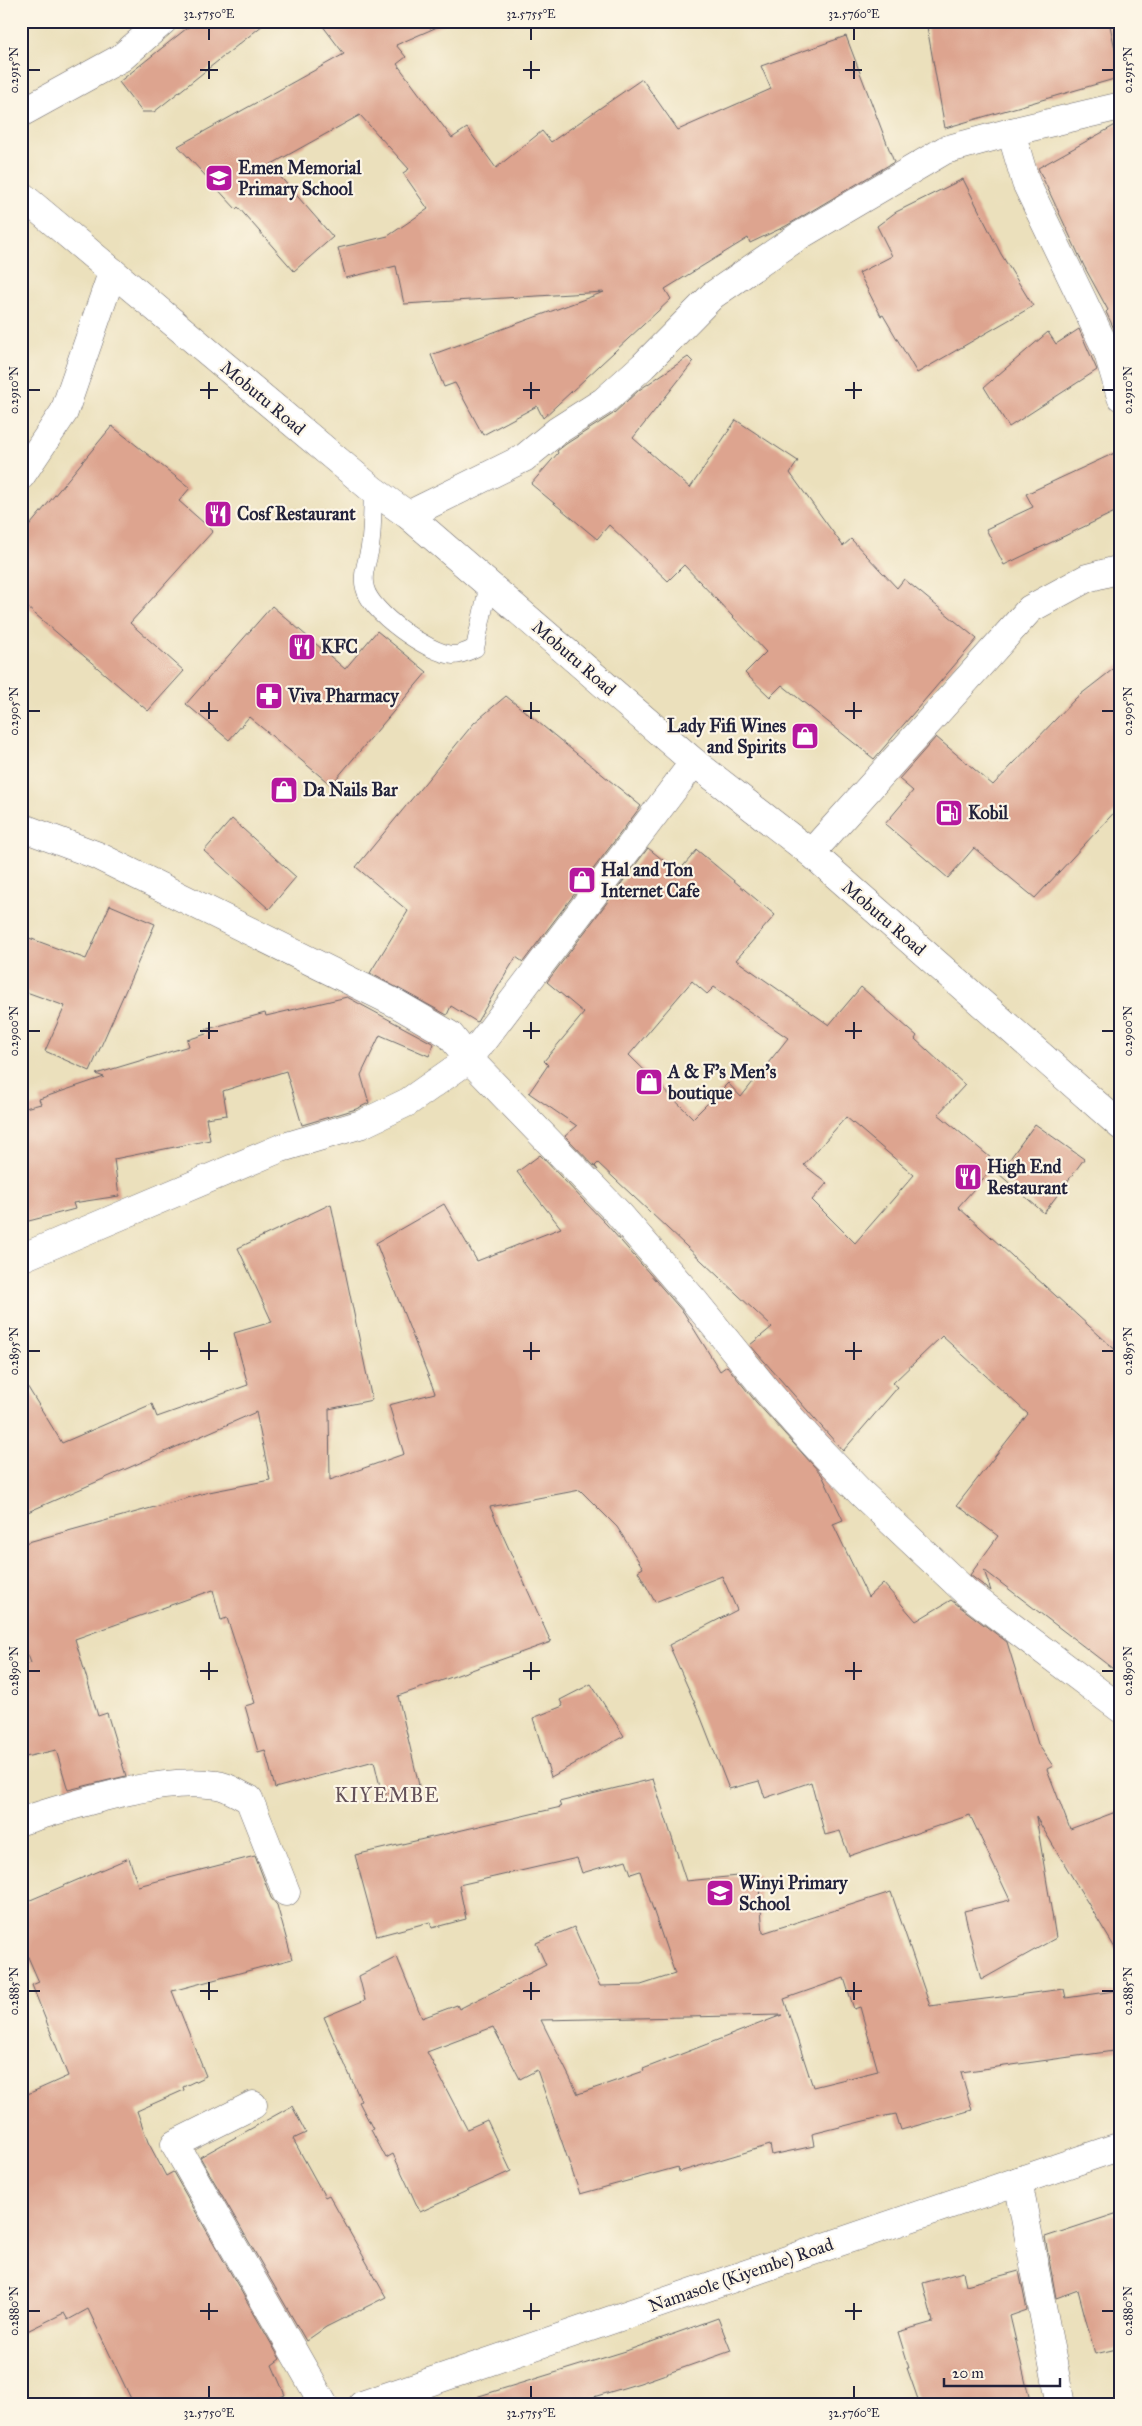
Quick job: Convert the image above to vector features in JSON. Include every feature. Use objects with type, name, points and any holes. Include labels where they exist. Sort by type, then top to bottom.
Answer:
[{"type":"street","points":[[21,113],[121,58],[163,21]]},
{"type":"street","points":[[408,515],[524,458],[557,431],[604,401],[644,366],[713,295],[799,236],[944,150],[1121,106]]},
{"type":"street","points":[[1011,132],[1026,183],[1114,347],[1121,397]]},
{"type":"street","name":"Mobutu Road","points":[[21,195],[373,490],[408,515],[694,762],[811,853],[1121,1126]]},
{"type":"street","points":[[21,476],[64,412],[112,273]]},
{"type":"street","points":[[811,853],[1030,609],[1087,578],[1121,569]]},
{"type":"street","points":[[21,1258],[281,1148],[362,1124],[408,1102],[469,1059],[694,762]]},
{"type":"street","points":[[21,827],[96,855],[397,1004],[450,1035],[469,1059],[619,1214],[696,1303],[768,1392],[862,1494],[966,1592],[1121,1709]]},
{"type":"street","points":[[21,1821],[60,1809],[163,1785],[192,1782],[220,1785],[249,1799],[286,1892]]},
{"type":"street","points":[[254,2105],[176,2144],[324,2405]]},
{"type":"street","name":"Namasole (Kiyembe) Road","points":[[362,2405],[421,2395],[1018,2181],[1121,2146]]},
{"type":"street","points":[[1018,2181],[1061,2405]]},
{"type":"lane","points":[[373,490],[370,547],[364,568],[365,589],[378,609],[417,641],[435,651],[455,655],[475,648],[489,584]]},
{"type":"building","points":[[196,21],[268,21],[154,112],[142,112],[119,82]]},
{"type":"building","points":[[319,21],[451,21],[396,45],[406,57],[397,64],[452,138],[467,128],[496,168],[542,131],[551,142],[642,79],[678,130],[771,89],[761,66],[846,36],[894,162],[786,226],[750,243],[748,238],[665,289],[671,299],[543,418],[537,406],[483,435],[455,383],[444,387],[431,355],[604,292],[404,304],[396,266],[346,278],[338,248],[388,236],[428,209],[403,173],[409,169],[360,115],[270,165],[333,237],[294,271],[238,207],[236,209],[178,146],[344,54]]},
{"type":"building","points":[[926,21],[1109,21],[1121,77],[945,128]]},
{"type":"building","points":[[1121,122],[1121,343],[1106,312],[1108,310],[1084,266],[1038,168]]},
{"type":"building","points":[[963,179],[1001,254],[1033,306],[917,373],[883,315],[881,316],[859,273],[892,256],[877,226],[896,212]]},
{"type":"building","points":[[1079,329],[1097,370],[1009,427],[984,387],[1048,332],[1056,344]]},
{"type":"building","points":[[688,357],[693,362],[633,438],[690,488],[736,420],[798,461],[790,473],[843,546],[851,539],[897,588],[904,579],[977,639],[874,759],[782,685],[770,697],[745,673],[766,652],[684,565],[668,581],[609,525],[597,539],[531,484],[558,453],[557,451],[613,414],[639,390]]},
{"type":"building","points":[[112,426],[190,488],[179,501],[213,531],[130,623],[184,671],[148,711],[21,602],[21,536]]},
{"type":"building","points":[[1121,450],[1121,509],[1004,565],[986,529],[1033,507],[1026,494]]},
{"type":"building","points":[[272,606],[345,669],[377,631],[427,672],[331,785],[249,717],[229,740],[186,704]]},
{"type":"building","points":[[1121,663],[1121,805],[1035,898],[974,848],[948,878],[885,824],[913,791],[899,779],[936,737],[993,785],[1076,698]]},
{"type":"building","points":[[506,696],[641,806],[523,962],[516,957],[477,1022],[451,1006],[447,1015],[370,973],[408,911],[356,867],[474,723]]},
{"type":"building","points":[[232,819],[296,877],[269,909],[204,851]]},
{"type":"building","points":[[648,848],[678,872],[697,850],[775,915],[736,960],[829,1025],[861,987],[917,1036],[915,1039],[965,1085],[938,1114],[997,1163],[958,1207],[1121,1355],[1121,1675],[984,1570],[991,1591],[970,1575],[998,1536],[957,1505],[1028,1414],[942,1336],[893,1383],[898,1387],[843,1451],[750,1345],[772,1327],[598,1163],[595,1166],[598,1170],[565,1136],[577,1126],[529,1093],[548,1065],[544,1061],[584,1013],[547,982]],"holes":[[[692,981],[707,994],[714,987],[788,1038],[741,1097],[728,1083],[693,1118],[629,1055]],[[846,1117],[914,1175],[855,1243],[812,1200],[827,1183],[804,1165]]]},
{"type":"building","points":[[110,905],[155,924],[90,1071],[45,1051],[65,1006],[21,990],[21,935],[86,959]]},
{"type":"building","points":[[347,997],[434,1044],[429,1056],[380,1035],[361,1075],[369,1103],[356,1109],[302,1125],[286,1071],[223,1091],[227,1115],[206,1118],[210,1140],[114,1159],[119,1196],[73,1203],[75,1209],[21,1223],[21,1109],[41,1104],[39,1099],[104,1077],[96,1074],[189,1046],[187,1040],[206,1034],[204,1030],[265,1013],[266,1016]]},
{"type":"building","points":[[1035,1124],[1084,1159],[1044,1213],[999,1174]]},
{"type":"building","points":[[540,1155],[607,1225],[684,1313],[720,1371],[727,1366],[756,1402],[822,1475],[843,1520],[833,1524],[868,1597],[883,1583],[916,1621],[951,1600],[1007,1642],[1038,1744],[1053,1766],[1047,1769],[1070,1829],[1121,1810],[1121,1958],[1036,1817],[1056,1938],[981,1980],[964,1911],[1010,1900],[970,1815],[849,1856],[840,1831],[825,1835],[811,1782],[765,1798],[759,1781],[729,1789],[698,1710],[669,1645],[737,1610],[722,1576],[655,1602],[638,1571],[643,1568],[617,1527],[580,1490],[490,1507],[551,1642],[398,1696],[419,1785],[382,1795],[374,1761],[275,1788],[265,1750],[258,1752],[245,1706],[255,1703],[227,1618],[221,1620],[213,1590],[75,1639],[98,1716],[107,1713],[126,1776],[68,1790],[56,1750],[21,1758],[21,1666],[31,1663],[21,1636],[21,1544],[209,1492],[270,1480],[256,1412],[21,1515],[21,1376],[62,1443],[152,1404],[157,1417],[248,1385],[234,1333],[272,1322],[238,1248],[331,1204],[372,1400],[329,1409],[330,1480],[404,1454],[389,1405],[435,1393],[376,1243],[444,1204],[477,1261],[561,1228],[517,1172]]},
{"type":"building","points":[[591,1684],[624,1736],[551,1777],[533,1718],[563,1706],[560,1700]]},
{"type":"building","points":[[653,1779],[686,1881],[758,1874],[763,1933],[891,1892],[930,2006],[1064,1989],[1066,1998],[1121,1990],[1121,2050],[961,2072],[972,2110],[901,2130],[896,2114],[880,2117],[812,2134],[814,2146],[772,2155],[770,2145],[679,2172],[678,2167],[580,2194],[537,2070],[520,2079],[493,2027],[427,2052],[467,2129],[487,2120],[511,2171],[420,2212],[393,2154],[386,2158],[371,2130],[373,2129],[359,2102],[361,2101],[324,2017],[365,2000],[359,1976],[397,1957],[422,2018],[457,2005],[459,2009],[546,1965],[536,1943],[574,1927],[600,1986],[641,1985],[675,1974],[640,1871],[631,1874],[626,1860],[582,1873],[577,1858],[459,1885],[466,1919],[432,1928],[430,1922],[377,1936],[355,1855],[561,1807],[559,1802]],"holes":[[[844,1978],[854,2009],[860,2007],[878,2071],[813,2087],[784,1999]],[[782,2015],[643,2069],[644,2071],[578,2094],[541,2020]]]},
{"type":"building","points":[[255,1856],[271,1898],[277,1905],[292,1959],[172,1991],[206,2076],[183,2087],[184,2090],[137,2111],[148,2142],[166,2176],[173,2172],[280,2359],[272,2365],[285,2395],[263,2405],[134,2405],[88,2309],[68,2320],[64,2313],[21,2334],[21,2097],[68,2076],[32,1985],[39,1982],[21,1941],[21,1904],[129,1858],[138,1886]]},
{"type":"building","points":[[292,2106],[306,2133],[293,2139],[325,2197],[329,2195],[386,2297],[326,2327],[306,2341],[200,2157]]},
{"type":"building","points":[[1121,2212],[1121,2348],[1095,2354],[1078,2290],[1056,2298],[1045,2237]]},
{"type":"building","points":[[1019,2271],[1027,2310],[1010,2316],[1031,2405],[920,2405],[907,2368],[909,2368],[898,2332],[933,2322],[923,2283],[963,2272],[966,2285]]},
{"type":"building","points":[[718,2318],[731,2351],[640,2383],[567,2405],[477,2405],[476,2397],[626,2351]]},
{"type":"place","name":"Emen Memorial Primary School","points":[[219,178]]},
{"type":"place","name":"Cosf Restaurant","points":[[218,514]]},
{"type":"place","name":"KFC","points":[[302,647]]},
{"type":"place","name":"Viva Pharmacy","points":[[269,696]]},
{"type":"place","name":"Lady Fifi Wines and Spirits","points":[[805,736]]},
{"type":"place","name":"Da Nails Bar","points":[[284,790]]},
{"type":"place","name":"Kobil","points":[[949,813]]},
{"type":"place","name":"Hal and Ton Internet Cafe","points":[[582,880]]},
{"type":"place","name":"A & F's Men's boutique","points":[[649,1082]]},
{"type":"place","name":"High End Restaurant","points":[[968,1177]]},
{"type":"place","name":"Winyi Primary School","points":[[720,1893]]},
{"type":"district","name":"KIYEMBE","points":[[387,1795]]}]
